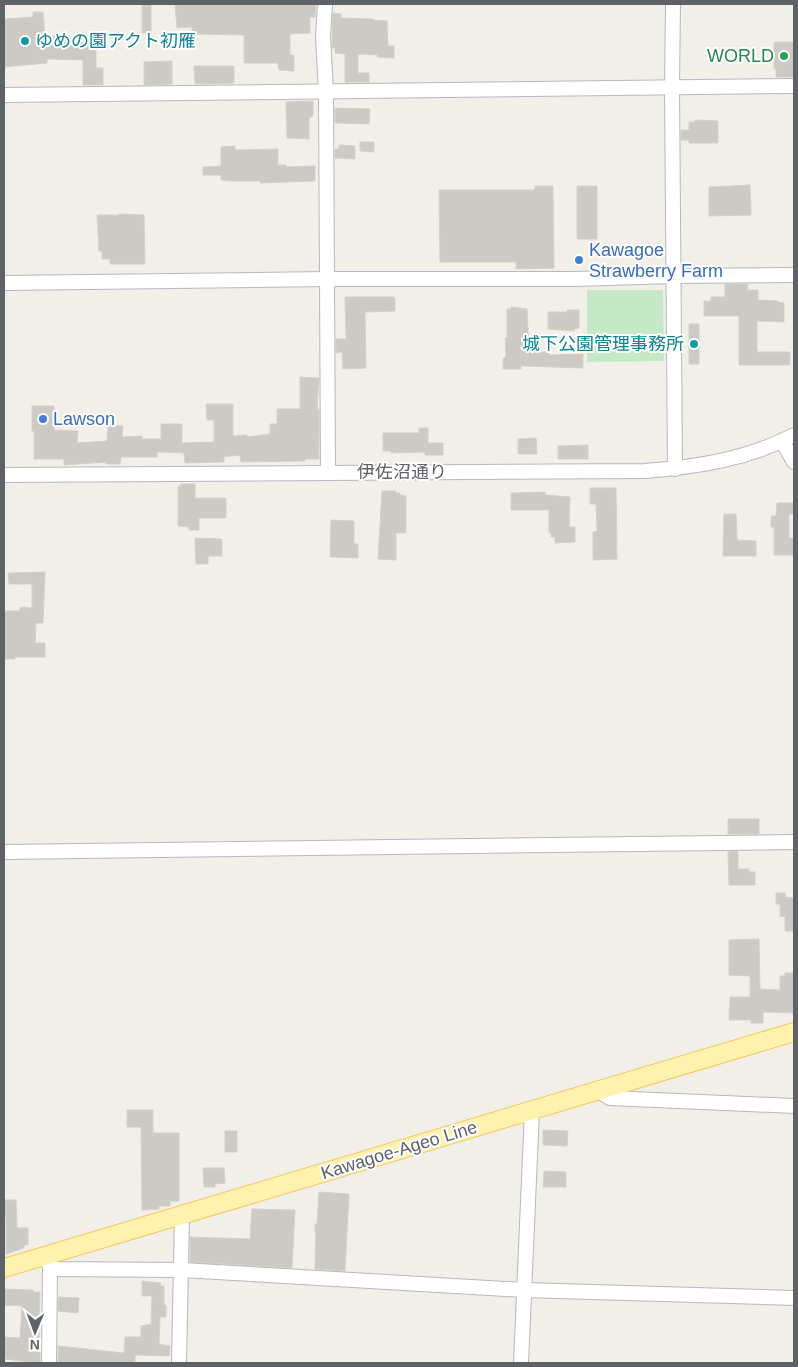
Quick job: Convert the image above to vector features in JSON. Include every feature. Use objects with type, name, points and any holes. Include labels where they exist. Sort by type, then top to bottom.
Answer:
[{"type":"main road","name":"Kawagoe-Ageo Line","points":[[4,1268],[50,1261],[182,1216],[794,1032]]},
{"type":"street","points":[[326,4],[323,37],[326,91],[328,472]]},
{"type":"street","points":[[673,4],[675,469]]},
{"type":"street","points":[[4,95],[794,86]]},
{"type":"street","points":[[4,283],[794,275]]},
{"type":"street","points":[[788,438],[794,462]]},
{"type":"street","name":"伊佐沼通り","points":[[4,475],[645,471],[706,464],[761,450],[788,438]]},
{"type":"street","points":[[4,852],[794,842]]},
{"type":"street","points":[[598,1091],[610,1098],[794,1106]]},
{"type":"street","points":[[521,1363],[532,1110]]},
{"type":"street","points":[[179,1363],[182,1216]]},
{"type":"street","points":[[49,1363],[50,1261],[524,1290],[794,1298]]},
{"type":"green space","points":[[587,290],[663,290],[664,361],[587,362]]},
{"type":"building","points":[[142,4],[151,4],[151,33],[142,33]]},
{"type":"building","points":[[175,4],[316,4],[315,17],[310,17],[310,33],[290,34],[290,55],[294,55],[294,71],[279,70],[278,63],[244,63],[244,35],[192,34],[192,27],[177,28]]},
{"type":"building","points":[[33,12],[43,12],[45,36],[70,36],[70,42],[96,43],[96,68],[103,68],[103,85],[83,85],[83,60],[47,59],[47,63],[4,67],[4,19],[33,17]]},
{"type":"building","points":[[333,13],[341,14],[341,18],[387,21],[388,46],[394,46],[394,58],[358,54],[358,73],[369,73],[369,82],[345,82],[345,54],[335,53],[335,48],[332,48]]},
{"type":"building","name":"WORLD","points":[[774,42],[794,42],[794,77],[776,77],[776,69],[774,69]]},
{"type":"building","points":[[172,61],[172,84],[144,85],[144,62]]},
{"type":"building","points":[[194,66],[234,66],[234,83],[195,84]]},
{"type":"building","points":[[313,101],[313,115],[309,117],[309,139],[287,138],[286,102]]},
{"type":"building","points":[[335,108],[370,109],[369,124],[335,123]]},
{"type":"building","points":[[695,120],[718,121],[718,143],[689,143],[689,140],[681,140],[681,130],[689,130],[689,122],[695,122]]},
{"type":"building","points":[[360,142],[374,142],[374,152],[360,151]]},
{"type":"building","points":[[339,145],[355,146],[355,159],[335,158],[335,149],[339,149]]},
{"type":"building","points":[[235,146],[235,150],[278,149],[278,165],[286,165],[286,167],[315,166],[315,181],[260,183],[260,181],[221,180],[221,175],[203,175],[203,167],[221,166],[221,147]]},
{"type":"building","points":[[750,185],[751,215],[709,216],[709,187]]},
{"type":"building","points":[[535,186],[553,186],[554,268],[516,269],[516,262],[440,262],[439,190],[535,190]]},
{"type":"building","points":[[577,186],[597,186],[597,239],[577,239]]},
{"type":"building","points":[[97,215],[144,215],[145,264],[110,264],[110,259],[102,259],[102,251],[99,251]]},
{"type":"building","points":[[725,284],[748,284],[747,290],[758,290],[758,300],[784,303],[784,322],[757,321],[757,352],[790,352],[790,365],[739,365],[739,316],[704,316],[704,301],[711,301],[711,297],[725,297]]},
{"type":"building","points":[[345,297],[394,297],[395,299],[395,311],[365,312],[366,368],[343,369],[342,352],[336,353],[336,339],[346,339]]},
{"type":"building","points":[[511,307],[527,309],[529,352],[549,352],[549,355],[583,354],[583,368],[521,366],[521,369],[503,369],[503,359],[506,356],[507,309],[511,309]]},
{"type":"building","points":[[567,310],[579,310],[579,328],[574,329],[574,331],[548,329],[548,312],[567,312]]},
{"type":"building","name":"城下公園管理事務所","points":[[689,324],[699,324],[699,364],[689,364]]},
{"type":"building","points":[[300,377],[319,378],[317,409],[319,409],[319,459],[241,462],[240,455],[224,457],[224,462],[185,463],[184,453],[157,452],[157,457],[121,457],[120,464],[106,464],[106,462],[64,465],[64,459],[34,459],[32,406],[54,406],[54,430],[78,431],[77,443],[107,441],[108,425],[123,426],[122,437],[142,436],[142,439],[161,439],[161,424],[182,424],[182,443],[214,442],[214,420],[207,420],[206,404],[233,404],[233,436],[247,435],[247,437],[270,434],[270,424],[277,424],[277,409],[300,409]]},
{"type":"building","points":[[419,428],[428,428],[428,443],[443,443],[443,455],[425,455],[425,452],[391,453],[391,451],[383,451],[383,433],[419,433]]},
{"type":"building","points":[[536,438],[537,454],[518,454],[518,439]]},
{"type":"building","points":[[588,445],[588,459],[558,459],[558,446]]},
{"type":"building","points":[[181,484],[195,484],[195,498],[226,498],[226,518],[199,518],[199,530],[189,530],[189,527],[178,526],[178,486],[181,486]]},
{"type":"building","points":[[590,488],[616,488],[617,559],[593,560],[593,532],[597,531],[596,504],[590,504]]},
{"type":"building","points":[[382,491],[396,491],[400,495],[406,496],[406,533],[396,533],[396,560],[378,559]]},
{"type":"building","points":[[545,492],[545,495],[570,497],[569,527],[575,527],[575,542],[555,543],[555,537],[551,537],[551,533],[549,533],[549,510],[511,510],[511,493]]},
{"type":"building","points":[[777,503],[794,503],[794,514],[789,514],[789,538],[794,538],[794,555],[774,555],[774,527],[771,527],[771,516],[776,516]]},
{"type":"building","points":[[724,514],[736,514],[737,540],[756,541],[756,556],[723,556]]},
{"type":"building","points":[[331,520],[354,521],[354,544],[358,544],[358,558],[330,557]]},
{"type":"building","points":[[195,538],[222,539],[222,556],[208,556],[208,564],[196,564]]},
{"type":"building","points":[[45,572],[43,623],[36,623],[35,643],[45,643],[45,657],[4,659],[4,611],[19,611],[21,607],[32,608],[32,584],[9,584],[8,573]]},
{"type":"building","points":[[728,819],[759,819],[759,834],[728,834]]},
{"type":"building","points":[[738,851],[738,869],[749,869],[749,872],[755,872],[755,885],[729,885],[728,852]]},
{"type":"building","points":[[776,893],[785,893],[785,897],[794,898],[794,931],[785,931],[785,916],[780,917],[780,904],[776,904]]},
{"type":"building","points":[[759,939],[760,989],[780,990],[780,976],[785,976],[785,973],[794,973],[794,1013],[763,1012],[763,1023],[751,1023],[751,1020],[729,1020],[730,997],[750,997],[750,976],[729,975],[729,940]]},
{"type":"building","points":[[127,1110],[153,1110],[153,1133],[179,1133],[179,1201],[170,1201],[170,1206],[159,1206],[159,1209],[142,1210],[141,1127],[127,1127]]},
{"type":"building","points":[[543,1130],[568,1131],[567,1146],[544,1145]]},
{"type":"building","points":[[225,1131],[237,1131],[237,1152],[225,1152]]},
{"type":"building","points":[[203,1168],[224,1168],[225,1183],[215,1184],[215,1187],[204,1187]]},
{"type":"building","points":[[544,1171],[566,1172],[566,1187],[543,1187]]},
{"type":"building","points":[[319,1192],[349,1194],[345,1271],[315,1269],[315,1224],[317,1224]]},
{"type":"building","points":[[4,1200],[16,1200],[17,1228],[28,1228],[28,1245],[24,1245],[24,1248],[6,1254],[6,1217],[4,1217]]},
{"type":"building","points":[[252,1209],[295,1210],[292,1268],[190,1262],[190,1237],[250,1239]]},
{"type":"building","points":[[142,1281],[161,1283],[160,1286],[164,1286],[166,1317],[160,1317],[159,1344],[170,1346],[169,1356],[135,1355],[135,1363],[58,1363],[58,1346],[124,1353],[125,1337],[141,1337],[141,1326],[151,1324],[152,1296],[142,1296]]},
{"type":"building","points":[[4,1289],[40,1292],[40,1363],[4,1359],[4,1337],[20,1338],[22,1306],[4,1305]]},
{"type":"building","points":[[58,1297],[79,1298],[78,1313],[58,1311]]},
{"type":"place","name":"ゆめの園アクト初雁","points":[[25,41]]},
{"type":"place","name":"WORLD","points":[[784,56]]},
{"type":"place","name":"Kawagoe Strawberry Farm","points":[[579,260]]},
{"type":"place","name":"城下公園管理事務所","points":[[694,344]]},
{"type":"place","name":"Lawson","points":[[43,419]]}]
